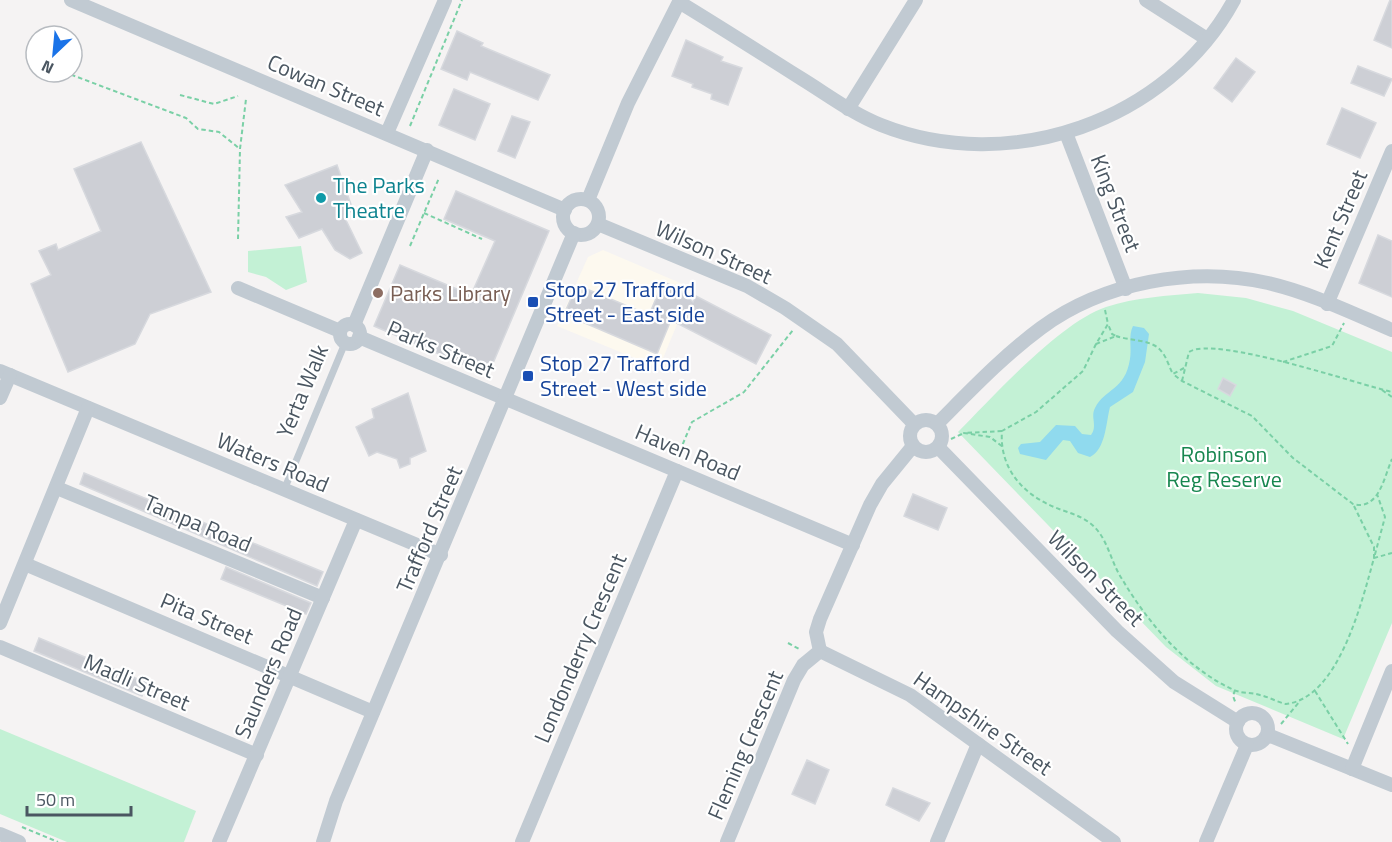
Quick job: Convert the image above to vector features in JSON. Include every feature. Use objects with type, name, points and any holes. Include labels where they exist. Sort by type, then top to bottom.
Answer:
[{"type":"street","name":"Cowan Street","points":[[71,0],[565,210]]},
{"type":"street","points":[[387,134],[445,0]]},
{"type":"street","points":[[848,109],[916,0]]},
{"type":"street","points":[[1146,0],[1207,39]]},
{"type":"street","points":[[588,200],[628,102],[680,1],[848,109],[880,125],[915,136],[958,142],[1027,141],[1066,133],[1102,121],[1137,103],[1171,79],[1192,59],[1234,0]]},
{"type":"street","name":"King Street","points":[[1066,133],[1126,289]]},
{"type":"street","name":"Yerta Walk","points":[[356,331],[427,150]]},
{"type":"street","name":"Kent Street","points":[[1327,304],[1392,151]]},
{"type":"street","points":[[577,199],[588,200],[597,207],[598,224],[590,232],[574,233],[564,221],[565,210],[577,199]]},
{"type":"street","name":"Wilson Street","points":[[598,224],[747,286],[802,320],[837,344],[914,424]]},
{"type":"street","name":"Trafford Street","points":[[323,842],[336,801],[507,398],[574,233]]},
{"type":"street","points":[[937,424],[1014,350],[1042,327],[1101,296],[1126,289],[1188,278],[1232,278],[1268,283],[1392,330]]},
{"type":"street","points":[[238,288],[343,337],[347,324],[356,331]]},
{"type":"street","name":"Parks Street","points":[[356,331],[507,398]]},
{"type":"street","points":[[0,398],[5,373]]},
{"type":"street","name":"Waters Road","points":[[5,373],[441,555]]},
{"type":"street","name":"Haven Road","points":[[507,398],[853,545]]},
{"type":"street","points":[[0,623],[88,408]]},
{"type":"street","points":[[928,420],[937,424],[942,433],[943,445],[928,452],[913,446],[909,437],[914,424],[928,420]]},
{"type":"street","name":"Wilson Street","points":[[943,445],[1117,631],[1174,682],[1238,716]]},
{"type":"street","points":[[820,651],[816,632],[820,619],[853,545],[882,484],[913,446]]},
{"type":"street","name":"Londonderry Crescent","points":[[522,842],[675,470]]},
{"type":"street","name":"Tampa Road","points":[[57,488],[322,598]]},
{"type":"street","name":"Saunders Road","points":[[219,842],[356,520]]},
{"type":"street","name":"Pita Street","points":[[25,564],[373,712]]},
{"type":"street","name":"Madli Street","points":[[0,647],[257,755]]},
{"type":"street","name":"Hampshire Street","points":[[820,651],[910,695],[1114,842]]},
{"type":"street","name":"Fleming Crescent","points":[[727,842],[794,680],[803,665],[820,651]]},
{"type":"street","points":[[1352,769],[1392,671]]},
{"type":"street","points":[[1247,745],[1237,735],[1238,716],[1246,714],[1261,716],[1273,731],[1352,769],[1392,785]]},
{"type":"street","points":[[1247,745],[1261,743],[1273,731]]},
{"type":"street","points":[[937,842],[978,744]]},
{"type":"street","points":[[1206,842],[1247,745]]},
{"type":"street","points":[[0,834],[19,842]]},
{"type":"lane","name":"Yerta Walk","points":[[284,490],[343,337]]},
{"type":"path","points":[[410,126],[462,0]]},
{"type":"path","points":[[84,80],[186,118],[198,129],[219,132],[240,149]]},
{"type":"path","points":[[180,95],[214,104],[238,96]]},
{"type":"path","points":[[238,239],[240,149],[246,99]]},
{"type":"path","points":[[410,246],[439,178]]},
{"type":"path","points":[[424,213],[482,239]]},
{"type":"path","points":[[1101,296],[1112,334],[1131,341],[1151,343],[1162,351],[1173,374],[1182,381],[1252,416],[1293,458],[1353,504],[1374,547],[1374,558]]},
{"type":"path","points":[[1283,362],[1332,346],[1348,312]]},
{"type":"path","points":[[675,470],[692,422],[744,392],[802,320]]},
{"type":"path","points":[[943,445],[955,435],[964,432],[1002,431],[1036,412],[1083,371],[1108,324]]},
{"type":"path","points":[[1096,344],[1116,336]]},
{"type":"path","points":[[1182,381],[1189,352],[1203,348],[1283,362],[1392,392]]},
{"type":"path","points":[[1173,374],[1184,368]]},
{"type":"path","points":[[1380,390],[1392,397]]},
{"type":"path","points":[[1002,431],[1003,447],[1010,471],[1025,490],[1039,500],[1087,521],[1098,530],[1125,586],[1169,642],[1212,677],[1234,690],[1260,695],[1286,704],[1302,699],[1325,682],[1358,613],[1385,517],[1377,494]]},
{"type":"path","points":[[964,432],[990,437],[1003,447]]},
{"type":"path","points":[[1353,504],[1370,504],[1377,494],[1392,459]]},
{"type":"path","points":[[1374,558],[1392,553]]},
{"type":"path","points":[[788,643],[802,651]]},
{"type":"path","points":[[1234,690],[1233,696],[1238,716]]},
{"type":"path","points":[[1315,691],[1350,746]]},
{"type":"path","points":[[1273,731],[1302,699]]},
{"type":"path","points":[[19,826],[58,842]]},
{"type":"shaded area","points":[[603,250],[692,288],[659,368],[557,326],[588,257]]},
{"type":"green space","points":[[301,246],[307,282],[286,290],[266,277],[248,272],[248,251]]},
{"type":"green space","name":"Robinson Reg Reserve","points":[[1198,293],[1246,298],[1293,311],[1392,352],[1392,623],[1343,739],[1216,686],[1166,647],[958,432],[1048,344],[1088,315],[1129,301]]},
{"type":"green space","points":[[0,729],[196,811],[184,842],[67,842],[0,814]]},
{"type":"water","points":[[1133,326],[1144,328],[1149,334],[1145,362],[1133,392],[1110,407],[1102,442],[1095,453],[1090,457],[1078,453],[1070,441],[1063,440],[1046,460],[1020,454],[1018,448],[1021,444],[1040,442],[1056,425],[1075,426],[1082,434],[1091,435],[1094,428],[1095,408],[1099,401],[1124,377],[1130,355]]},
{"type":"building","points":[[1390,0],[1392,0],[1392,48],[1374,40]]},
{"type":"building","points":[[457,31],[483,43],[481,46],[550,75],[538,100],[470,72],[467,80],[441,69]]},
{"type":"building","points":[[686,40],[723,57],[721,61],[742,68],[728,105],[711,99],[712,94],[692,87],[693,84],[672,76]]},
{"type":"building","points":[[1236,58],[1255,72],[1232,102],[1214,88]]},
{"type":"building","points":[[1358,66],[1392,79],[1384,96],[1351,83]]},
{"type":"building","points":[[454,89],[490,104],[475,140],[439,125]]},
{"type":"building","points":[[1342,108],[1376,123],[1360,158],[1327,144]]},
{"type":"building","points":[[512,116],[530,122],[515,158],[498,151]]},
{"type":"building","points":[[141,142],[211,292],[150,314],[135,344],[68,372],[31,284],[51,275],[39,251],[56,244],[58,250],[101,231],[74,169]]},
{"type":"building","name":"The Parks Theatre","points":[[337,165],[353,210],[344,216],[362,253],[350,259],[335,250],[322,229],[299,238],[286,217],[302,212],[285,185]]},
{"type":"building","points":[[456,191],[549,231],[488,375],[374,326],[400,265],[471,295],[495,241],[444,219]]},
{"type":"building","points":[[1378,235],[1392,241],[1392,297],[1359,283]]},
{"type":"building","points":[[663,282],[678,288],[693,302],[696,296],[771,335],[756,364],[671,320],[657,354],[564,314],[577,285],[649,315]]},
{"type":"building","points":[[1223,378],[1236,385],[1230,396],[1218,389]]},
{"type":"building","points":[[408,393],[426,451],[410,458],[410,464],[400,468],[397,459],[377,452],[369,456],[356,427],[374,418],[372,409]]},
{"type":"building","points":[[84,473],[323,572],[317,586],[80,484]]},
{"type":"building","points":[[913,494],[947,508],[938,530],[904,516]]},
{"type":"building","points":[[226,567],[311,603],[306,614],[221,579]]},
{"type":"building","points":[[39,638],[147,683],[142,696],[34,651]]},
{"type":"building","points":[[807,760],[829,770],[815,804],[792,794]]},
{"type":"building","points":[[893,788],[930,803],[919,821],[886,805]]},
{"type":"place","name":"The Parks Theatre","points":[[321,198]]},
{"type":"place","name":"Parks Library","points":[[378,293]]},
{"type":"place","name":"Stop 27 Trafford Street - East side","points":[[533,302]]},
{"type":"place","name":"Stop 27 Trafford Street - West side","points":[[528,376]]}]
